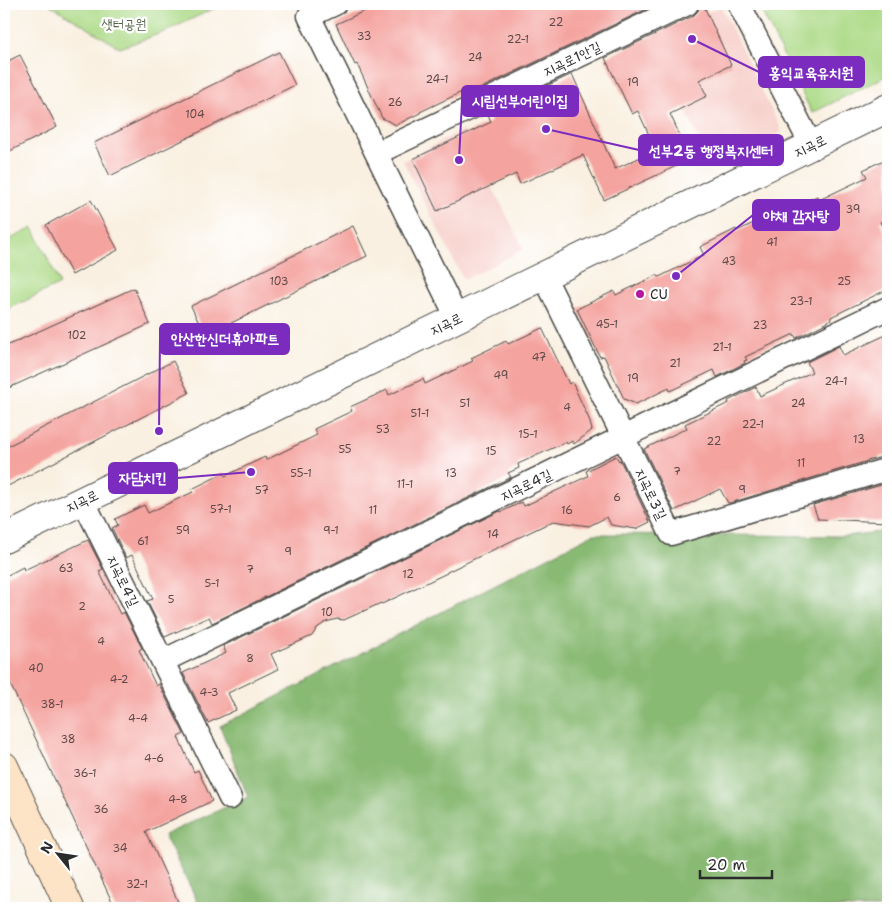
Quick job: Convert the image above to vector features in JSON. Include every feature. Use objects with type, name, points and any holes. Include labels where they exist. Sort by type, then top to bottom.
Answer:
[{"type":"main road","points":[[4,766],[70,908]]},
{"type":"street","points":[[335,4],[309,16],[457,318]]},
{"type":"street","name":"지곡로1안길","points":[[377,153],[687,4]]},
{"type":"street","points":[[739,4],[811,145]]},
{"type":"street","name":"지곡로","points":[[4,539],[888,108]]},
{"type":"street","name":"지곡로3길","points":[[544,276],[671,534],[888,469]]},
{"type":"street","name":"지곡로4길","points":[[163,661],[888,308]]},
{"type":"street","name":"지곡로4길","points":[[83,500],[230,798]]},
{"type":"shaded area","points":[[721,6],[782,132],[712,166],[651,40]]},
{"type":"shaded area","points":[[463,130],[524,249],[464,280],[403,161]]},
{"type":"green space","name":"샛터공원","points":[[49,4],[223,4],[167,31],[120,48]]},
{"type":"green space","points":[[758,4],[888,4],[888,75],[812,113]]},
{"type":"green space","points":[[33,228],[60,284],[4,311],[4,242]]},
{"type":"green space","points":[[888,531],[888,908],[201,908],[164,835],[248,797],[220,726],[593,534],[845,536]]},
{"type":"building","points":[[380,4],[657,4],[477,90],[476,88],[472,90],[470,88],[396,125],[382,118],[336,24]]},
{"type":"building","points":[[700,4],[703,4],[731,65],[699,80],[707,96],[670,114],[691,159],[604,200],[583,155],[520,184],[516,174],[437,211],[413,159],[491,122],[488,114],[572,74],[615,169],[656,150],[638,111],[632,114],[605,58],[693,16],[698,11]]},
{"type":"building","points":[[279,52],[295,85],[110,176],[94,143]]},
{"type":"building","points":[[20,55],[57,127],[4,154],[4,63]]},
{"type":"building","points":[[888,158],[888,218],[880,222],[888,238],[888,289],[831,317],[828,322],[796,338],[794,334],[745,357],[747,360],[744,361],[745,363],[717,377],[714,370],[670,391],[669,388],[636,404],[624,399],[604,356],[600,357],[577,309],[614,291],[616,295],[657,275],[659,277],[704,255],[700,247],[736,229],[737,231],[780,210],[781,213],[817,196],[819,200],[867,177],[863,170]]},
{"type":"building","points":[[91,200],[118,250],[72,275],[46,225]]},
{"type":"building","points":[[353,226],[367,256],[205,336],[191,306]]},
{"type":"building","points":[[134,288],[150,324],[4,390],[4,347]]},
{"type":"building","points":[[542,328],[569,384],[572,382],[592,430],[574,444],[572,441],[567,444],[566,442],[518,464],[519,468],[508,473],[511,477],[212,623],[209,617],[165,637],[147,601],[153,599],[132,555],[126,558],[112,528],[118,525],[115,519],[144,505],[148,513],[193,492],[192,489],[224,473],[225,476],[265,457],[266,460],[317,435],[314,429],[352,411],[350,407],[387,390],[389,395],[423,379],[425,384],[473,361],[471,358],[506,341],[508,344]]},
{"type":"building","points":[[888,334],[888,456],[730,503],[728,503],[720,489],[674,511],[644,449],[687,428],[685,424],[729,403],[728,401],[756,387],[760,396],[812,372],[807,362],[839,346],[843,355]]},
{"type":"building","points":[[173,361],[189,393],[4,488],[4,448]]},
{"type":"building","points":[[616,456],[620,460],[650,522],[636,529],[611,525],[607,517],[589,526],[553,521],[382,604],[344,620],[337,619],[326,622],[317,628],[312,636],[271,654],[278,669],[228,693],[236,710],[208,723],[183,673],[226,653],[223,646],[500,511],[522,502],[524,506],[588,476],[586,471]]},
{"type":"building","points":[[888,483],[888,522],[818,519],[813,505]]},
{"type":"building","points":[[88,540],[103,569],[99,571],[120,614],[124,612],[142,648],[139,650],[156,686],[159,684],[184,734],[178,737],[194,772],[198,770],[212,801],[146,832],[181,908],[115,908],[4,671],[4,577],[23,567],[24,570]]},
{"type":"place","name":"홍익교육유치원","points":[[692,39]]},
{"type":"place","name":"선부2동 행정복지센터","points":[[546,129]]},
{"type":"place","name":"시립선부어린이집","points":[[459,160]]},
{"type":"place","name":"야채 감자탕","points":[[676,276]]},
{"type":"place","name":"CU","points":[[640,294]]},
{"type":"place","name":"안산한신더휴아파트","points":[[159,431]]},
{"type":"place","name":"자담치킨","points":[[251,472]]}]
